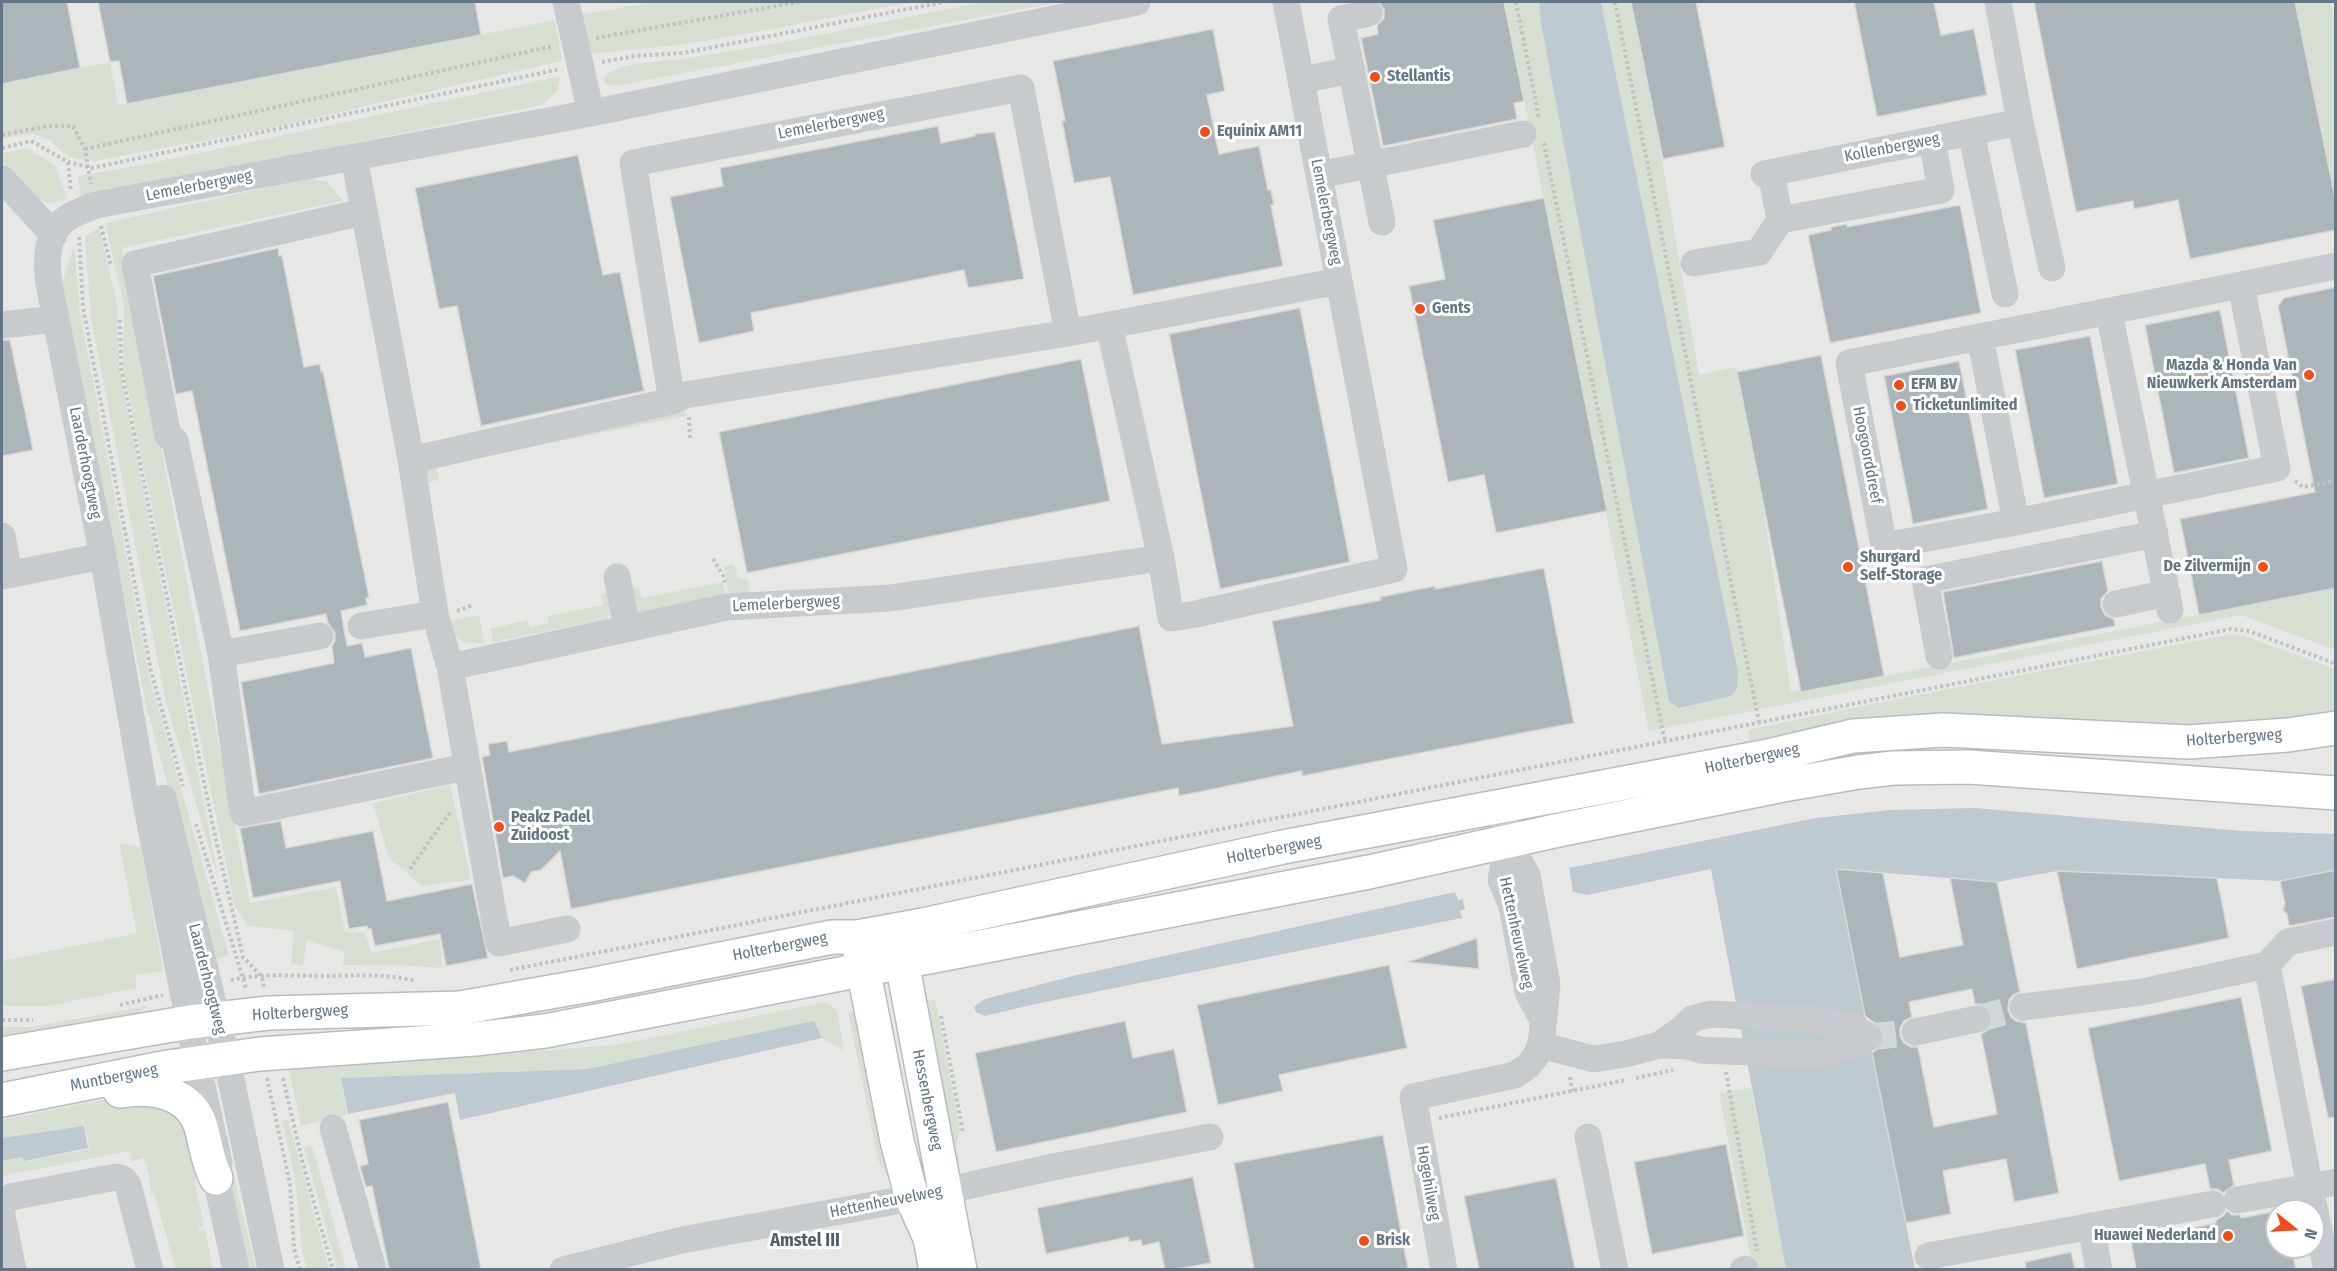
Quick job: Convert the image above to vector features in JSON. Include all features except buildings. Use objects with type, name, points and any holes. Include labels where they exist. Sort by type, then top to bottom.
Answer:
[{"type":"main road","name":"Holterbergweg","points":[[203,1021],[269,1013],[460,1008],[832,937],[857,937],[896,930],[1283,847],[1768,756],[1852,736],[1954,730],[2189,741],[2288,735],[2336,728]]},
{"type":"main road","name":"Holterbergweg","points":[[212,1061],[269,1053],[475,1039],[545,1031],[1370,872],[1559,830],[1783,785],[1893,768],[2012,769],[2336,793]]},
{"type":"main road","name":"Hessenbergweg","points":[[896,930],[960,1269]]},
{"type":"main road","points":[[857,937],[897,1141],[912,1198],[930,1238],[936,1269]]},
{"type":"main road","points":[[2,1054],[203,1021]]},
{"type":"main road","name":"Muntbergweg","points":[[2,1100],[212,1061]]},
{"type":"main road","points":[[94,1082],[114,1092],[147,1088],[161,1091],[178,1099],[198,1120],[209,1166],[216,1178]]},
{"type":"street","points":[[566,2],[591,113]]},
{"type":"street","name":"Lemelerbergweg","points":[[85,210],[354,156],[591,113],[1137,2]]},
{"type":"street","name":"Lemelerbergweg","points":[[450,667],[728,606],[890,597],[1161,558],[1171,618],[1394,569],[1286,2]]},
{"type":"street","points":[[1998,2],[2020,122],[2052,268]]},
{"type":"street","points":[[1369,13],[1341,19],[1382,222]]},
{"type":"street","points":[[1301,80],[1352,70]]},
{"type":"street","name":"Lemelerbergweg","points":[[672,401],[633,163],[1021,88],[1068,333]]},
{"type":"street","name":"Kollenbergweg","points":[[1780,220],[1767,173],[2020,122]]},
{"type":"street","points":[[1319,175],[1535,132]]},
{"type":"street","points":[[1971,132],[2005,294]]},
{"type":"street","points":[[1694,263],[1759,252],[1780,220],[1941,190],[1932,140]]},
{"type":"street","points":[[354,156],[411,460],[435,614],[450,667],[499,943],[567,929]]},
{"type":"street","points":[[5,189],[54,235],[58,227],[85,210]]},
{"type":"street","points":[[363,212],[135,264],[168,436],[175,441],[221,654],[243,813],[468,776]]},
{"type":"street","name":"Laarderhoogtweg","points":[[54,235],[46,262],[128,692],[163,800],[212,1061],[271,1269]]},
{"type":"street","name":"Hoogoorddreef","points":[[2277,468],[2016,522],[1884,546],[1849,363],[2336,266]]},
{"type":"street","name":"Lemelerbergweg","points":[[411,460],[672,401],[685,395],[1068,333],[1339,281]]},
{"type":"street","points":[[2241,285],[2277,468]]},
{"type":"street","points":[[2109,313],[2168,601],[2116,604]]},
{"type":"street","points":[[2,325],[56,319]]},
{"type":"street","points":[[1109,325],[1161,558]]},
{"type":"street","points":[[1980,338],[2016,522]]},
{"type":"street","points":[[1940,656],[1925,580],[2155,534]]},
{"type":"street","points":[[2,536],[5,575],[103,556]]},
{"type":"street","points":[[617,577],[627,627]]},
{"type":"street","points":[[361,626],[435,614]]},
{"type":"street","points":[[221,654],[320,636]]},
{"type":"street","name":"Hettenheuvelweg","points":[[1415,1110],[1515,1075],[1528,1066],[1538,1053],[1547,984],[1527,876],[1508,843],[1503,807]]},
{"type":"street","points":[[2023,1007],[2142,992],[2268,965],[2288,942],[2336,933]]},
{"type":"street","points":[[2268,965],[2323,1184],[2326,1269]]},
{"type":"street","points":[[1682,1048],[1692,1019],[1710,1014],[1731,1040]]},
{"type":"street","points":[[1915,1032],[1977,1018]]},
{"type":"street","points":[[1542,1033],[1593,1059],[1659,1046],[1701,1050],[1731,1040],[1834,1037]]},
{"type":"street","name":"Laarderhoogtweg","points":[[212,1061],[219,1163],[216,1178],[236,1269]]},
{"type":"street","name":"Hogehilweg","points":[[1415,1110],[1444,1269]]},
{"type":"street","points":[[333,1128],[373,1269]]},
{"type":"street","name":"Hettenheuvelweg","points":[[563,1269],[682,1240],[912,1198],[1210,1137]]},
{"type":"street","points":[[1588,1137],[1615,1269]]},
{"type":"street","points":[[2,1206],[10,1197],[116,1177],[123,1179],[128,1185],[150,1269]]},
{"type":"street","points":[[1928,1256],[2323,1184]]},
{"type":"street","points":[[2,1216],[13,1269]]},
{"type":"street","points":[[2091,1226],[2099,1269]]},
{"type":"path","points":[[2,148],[31,141],[68,162],[92,168],[798,2]]},
{"type":"path","points":[[86,148],[577,54],[635,56],[683,53],[944,2]]},
{"type":"path","points":[[1516,2],[1535,132],[1665,742]]},
{"type":"path","points":[[1615,2],[1759,722]]},
{"type":"path","points":[[2,135],[48,126],[73,126],[86,148],[85,210],[81,244],[83,307],[151,671],[184,788]]},
{"type":"path","points":[[68,162],[85,210],[112,269]]},
{"type":"path","points":[[120,312],[122,368],[213,828],[243,957],[262,977],[269,1013]]},
{"type":"path","points":[[2277,468],[2303,487],[2336,481]]},
{"type":"path","points":[[509,970],[2231,628],[2249,631],[2336,664]]},
{"type":"path","points":[[410,869],[468,776]]},
{"type":"path","points":[[194,820],[243,977],[395,976],[420,983]]},
{"type":"path","points":[[1731,1040],[1749,1266]]},
{"type":"path","points":[[1415,1110],[1682,1048]]},
{"type":"path","points":[[269,1053],[290,1184],[294,1248],[300,1269]]},
{"type":"path","points":[[269,1053],[333,1269]]},
{"type":"shaded area","name":"Amstel III","points":[[2,2],[2335,2],[2335,1269],[2,1270]]},
{"type":"shaded area","points":[[655,2],[912,2],[735,36],[678,45],[591,54],[581,15]]},
{"type":"shaded area","points":[[985,2],[1060,2],[615,86],[605,84],[604,78],[609,73],[625,66],[751,48]]},
{"type":"shaded area","points":[[1505,2],[1539,2],[1541,24],[1669,702],[1680,708],[1732,696],[1738,672],[1601,2],[1635,2],[1699,375],[1735,367],[1745,387],[1791,692],[2335,588],[2335,650],[2241,615],[1649,731]]},
{"type":"shaded area","points":[[1539,2],[1601,2],[1738,672],[1737,688],[1732,696],[1679,708],[1669,702],[1541,24]]},
{"type":"shaded area","points":[[2290,2],[2331,2],[2335,22],[2335,231]]},
{"type":"shaded area","points":[[555,20],[562,61],[271,128],[95,161],[76,159],[62,152],[49,140],[33,134],[2,138],[2,84],[110,62],[118,105],[231,83],[245,36],[254,80]]},
{"type":"shaded area","points":[[561,76],[557,91],[542,105],[81,198],[78,176],[152,163]]},
{"type":"shaded area","points":[[27,148],[55,165],[67,199],[49,203],[32,197],[2,161],[2,153]]},
{"type":"shaded area","points":[[309,178],[327,182],[343,201],[122,248],[250,903],[336,887],[345,932],[364,932],[372,953],[439,939],[443,968],[343,965],[344,952],[307,940],[303,965],[291,964],[294,931],[248,926],[235,907],[123,367],[124,306],[105,223]]},
{"type":"shaded area","points":[[99,227],[117,304],[119,367],[220,886],[165,698],[91,318],[85,237]]},
{"type":"shaded area","points":[[74,245],[80,312],[149,676],[229,956],[215,960],[146,705],[62,284]]},
{"type":"shaded area","points":[[684,403],[686,416],[436,466],[439,480],[424,483],[449,610],[444,611],[422,502],[418,469],[423,462],[669,412]]},
{"type":"shaded area","points":[[734,564],[738,578],[747,579],[750,593],[729,597],[724,566]]},
{"type":"shaded area","points":[[723,582],[725,596],[639,613],[633,607],[630,588],[639,587],[642,598]]},
{"type":"shaded area","points":[[607,593],[613,609],[607,619],[493,642],[490,629],[528,620],[530,627],[549,623],[548,616],[603,605],[601,594]]},
{"type":"shaded area","points":[[479,615],[485,644],[464,642],[451,635],[445,618],[450,617],[452,620]]},
{"type":"shaded area","points":[[2231,634],[2245,636],[2335,669],[2335,715],[2274,725],[1817,730],[1750,741],[1748,730]]},
{"type":"shaded area","points":[[450,785],[471,880],[422,886],[389,858],[373,803]]},
{"type":"shaded area","points":[[1974,808],[2243,831],[2336,834],[2335,870],[2280,881],[2057,871],[1997,882],[1836,869],[1915,1270],[1786,1269],[1711,869],[1587,895],[1573,892],[1569,868],[1816,818],[1890,810]]},
{"type":"shaded area","points":[[119,843],[141,847],[163,971],[135,975],[137,988],[48,1006],[2,1006],[2,961],[137,933]]},
{"type":"shaded area","points":[[1455,892],[1458,900],[1463,899],[1465,909],[1460,911],[1462,918],[985,1016],[976,1012],[974,1007],[985,999],[1073,976]]},
{"type":"shaded area","points":[[935,999],[960,1131],[956,1147],[961,1165],[945,1151],[924,1002]]},
{"type":"shaded area","points":[[825,1002],[837,1010],[844,1051],[822,1038],[813,1022],[587,1069],[341,1078],[347,1115],[301,1126],[289,1069],[616,1045]]},
{"type":"shaded area","points":[[148,1006],[136,1014],[46,1033],[2,1035],[2,1027],[31,1027]]},
{"type":"shaded area","points":[[861,1011],[895,1159],[889,1179],[878,1160],[848,1012]]},
{"type":"shaded area","points":[[814,1021],[822,1038],[460,1120],[455,1093],[348,1114],[341,1078],[587,1069]]},
{"type":"shaded area","points":[[1751,1088],[1786,1269],[1753,1269],[1719,1093]]},
{"type":"shaded area","points":[[128,1095],[176,1107],[198,1165],[195,1183],[204,1226],[198,1228],[200,1231],[205,1230],[213,1269],[176,1269],[154,1194],[152,1194],[149,1182],[151,1181],[144,1158],[132,1161],[130,1151],[2,1176],[2,1161],[22,1157],[26,1161],[90,1149],[83,1118],[84,1126],[2,1138],[2,1120]]},
{"type":"shaded area","points":[[288,1119],[329,1269],[307,1269],[302,1251],[295,1177],[282,1121]]},
{"type":"shaded area","points":[[84,1126],[88,1148],[24,1161],[22,1157],[2,1161],[2,1138]]},
{"type":"shaded area","points":[[226,1144],[256,1269],[248,1269],[222,1145]]},
{"type":"shaded area","points":[[312,1145],[346,1269],[337,1269],[304,1147]]},
{"type":"tunnel","points":[[1977,1019],[2023,1007]]},
{"type":"tunnel","points":[[1869,1037],[1915,1032]]},
{"type":"place","name":"Stellantis","points":[[1375,77]]},
{"type":"place","name":"Equinix AM11","points":[[1205,132]]},
{"type":"place","name":"Gents","points":[[1420,309]]},
{"type":"place","name":"Mazda & Honda Van Nieuwkerk Amsterdam","points":[[2309,375]]},
{"type":"place","name":"EFM BV","points":[[1899,385]]},
{"type":"place","name":"Ticketunlimited","points":[[1901,406]]},
{"type":"place","name":"Shurgard Self-Storage","points":[[1848,567]]},
{"type":"place","name":"De Zilvermijn","points":[[2263,567]]},
{"type":"place","name":"Peakz Padel Zuidoost","points":[[499,827]]},
{"type":"place","name":"Huawei Nederland","points":[[2228,1236]]},
{"type":"place","name":"Brisk","points":[[1364,1241]]},
{"type":"district","name":"Amstel III","points":[[805,1241]]}]
